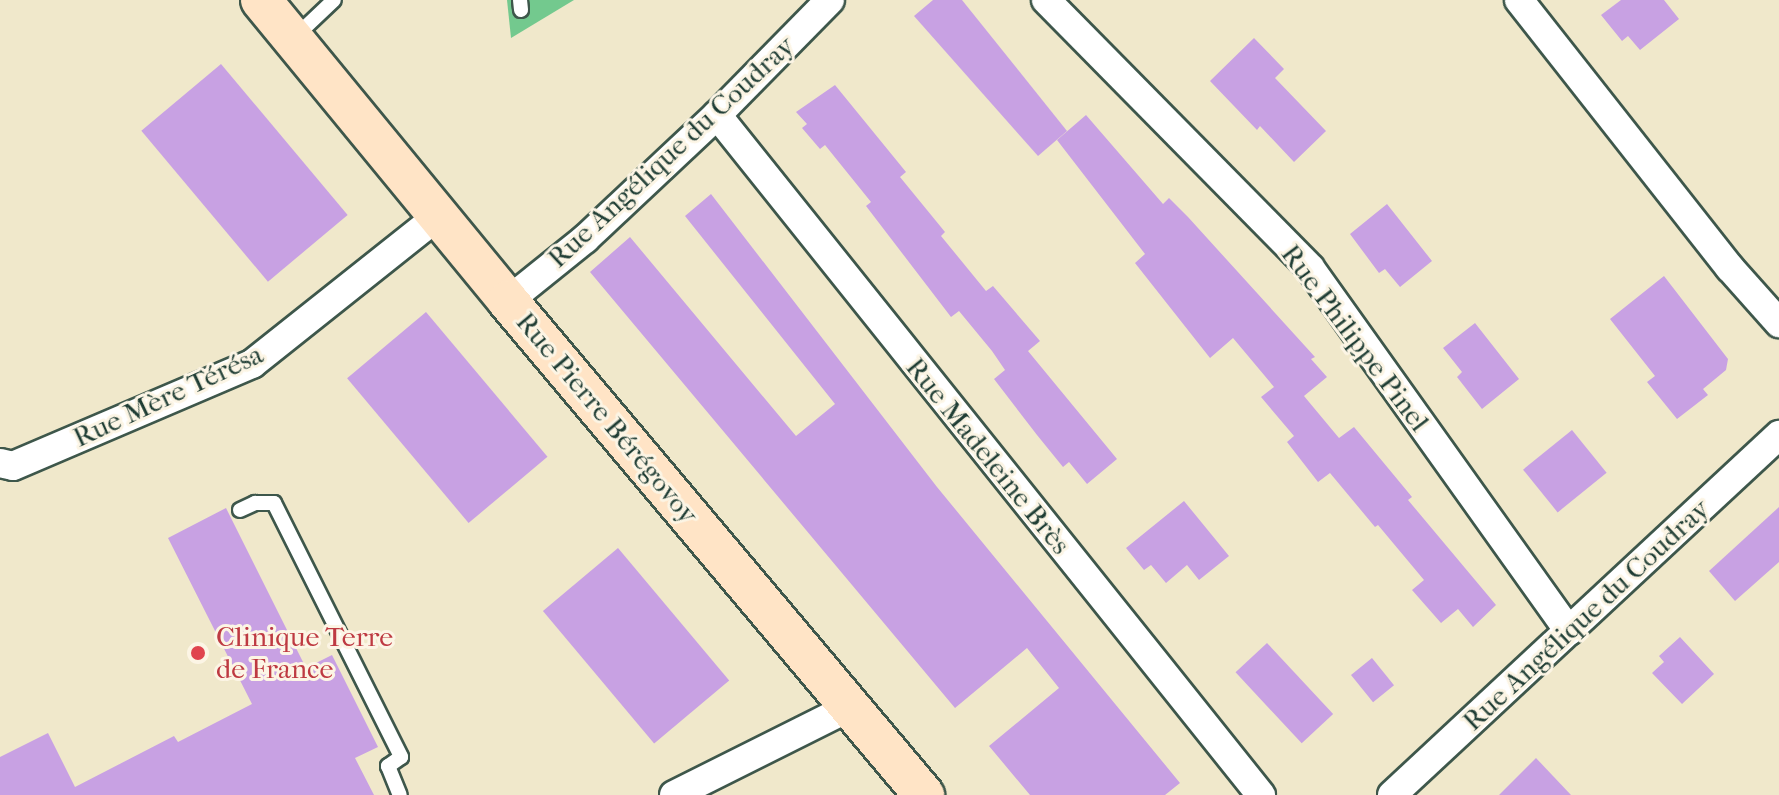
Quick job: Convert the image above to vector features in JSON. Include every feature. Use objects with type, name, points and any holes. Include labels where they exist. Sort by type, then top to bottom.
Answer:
[{"type":"street","name":"Rue Pierre Bérégovoy","points":[[261,0],[508,301],[924,795]]},
{"type":"street","name":"Rue Angélique du Coudray","points":[[508,301],[585,239],[717,115],[830,0]]},
{"type":"street","name":"Rue Philippe Pinel","points":[[1046,0],[1310,268],[1569,631]]},
{"type":"street","points":[[1519,0],[1730,268],[1779,323]]},
{"type":"street","name":"Rue Madeleine Brès","points":[[717,115],[1261,795]]},
{"type":"street","name":"Rue Mère Térésa","points":[[0,463],[13,466],[252,364],[438,216]]},
{"type":"street","name":"Rue Angélique du Coudray","points":[[1392,795],[1779,435]]},
{"type":"street","points":[[674,795],[852,706]]},
{"type":"lane","points":[[293,39],[334,0]]},
{"type":"lane","points":[[240,510],[255,503],[274,503],[401,757],[388,766],[400,795]]},
{"type":"green space","points":[[507,0],[574,0],[511,38]]},
{"type":"building","points":[[933,0],[962,0],[1067,131],[1038,156],[914,16]]},
{"type":"building","points":[[1621,0],[1664,0],[1679,19],[1640,50],[1628,36],[1622,41],[1601,15]]},
{"type":"building","points":[[1254,38],[1284,69],[1275,78],[1326,131],[1294,162],[1260,126],[1257,130],[1210,81]]},
{"type":"building","points":[[221,64],[348,215],[268,282],[141,131]]},
{"type":"building","points":[[835,85],[906,172],[900,177],[945,232],[941,236],[986,291],[993,286],[1040,341],[1028,351],[1117,459],[1087,484],[1069,462],[1063,467],[994,379],[1005,370],[992,351],[959,311],[951,317],[866,206],[871,202],[825,145],[820,149],[802,128],[807,124],[796,112]]},
{"type":"building","points":[[1086,115],[1163,204],[1169,198],[1188,217],[1315,357],[1311,359],[1327,377],[1304,396],[1339,438],[1354,427],[1412,497],[1408,500],[1496,605],[1473,627],[1458,609],[1441,623],[1412,590],[1424,580],[1378,525],[1375,527],[1330,473],[1318,482],[1287,442],[1294,436],[1261,397],[1274,387],[1233,338],[1210,358],[1135,263],[1145,254],[1057,140]]},
{"type":"building","points":[[711,194],[937,487],[1180,783],[1165,795],[1030,795],[989,746],[1059,688],[1027,648],[955,708],[590,272],[630,237],[796,436],[835,404],[685,216]]},
{"type":"building","points":[[1387,204],[1432,261],[1400,287],[1385,269],[1379,273],[1350,234]]},
{"type":"building","points":[[1664,276],[1728,359],[1726,370],[1703,389],[1708,395],[1677,419],[1647,382],[1655,376],[1610,319]]},
{"type":"building","points":[[426,312],[547,457],[469,523],[347,378]]},
{"type":"building","points":[[1475,323],[1519,379],[1482,409],[1457,377],[1462,372],[1443,348]]},
{"type":"building","points":[[1572,430],[1607,473],[1558,512],[1523,470]]},
{"type":"building","points":[[1184,501],[1229,556],[1199,580],[1187,565],[1166,583],[1151,565],[1144,570],[1126,548]]},
{"type":"building","points":[[1779,507],[1779,562],[1735,601],[1709,571]]},
{"type":"building","points":[[226,508],[306,668],[332,655],[378,747],[355,758],[374,795],[0,795],[0,757],[48,733],[75,787],[174,736],[178,742],[252,704],[168,538]]},
{"type":"building","points":[[618,548],[729,681],[654,744],[543,611]]},
{"type":"building","points":[[1680,637],[1714,674],[1682,704],[1652,673],[1664,662],[1659,656]]},
{"type":"building","points":[[1267,643],[1333,714],[1302,743],[1236,672]]},
{"type":"building","points":[[1372,658],[1394,685],[1373,702],[1351,675]]},
{"type":"building","points":[[1536,758],[1571,795],[1499,795]]},
{"type":"place","name":"Clinique Terre de France","points":[[198,653]]}]
